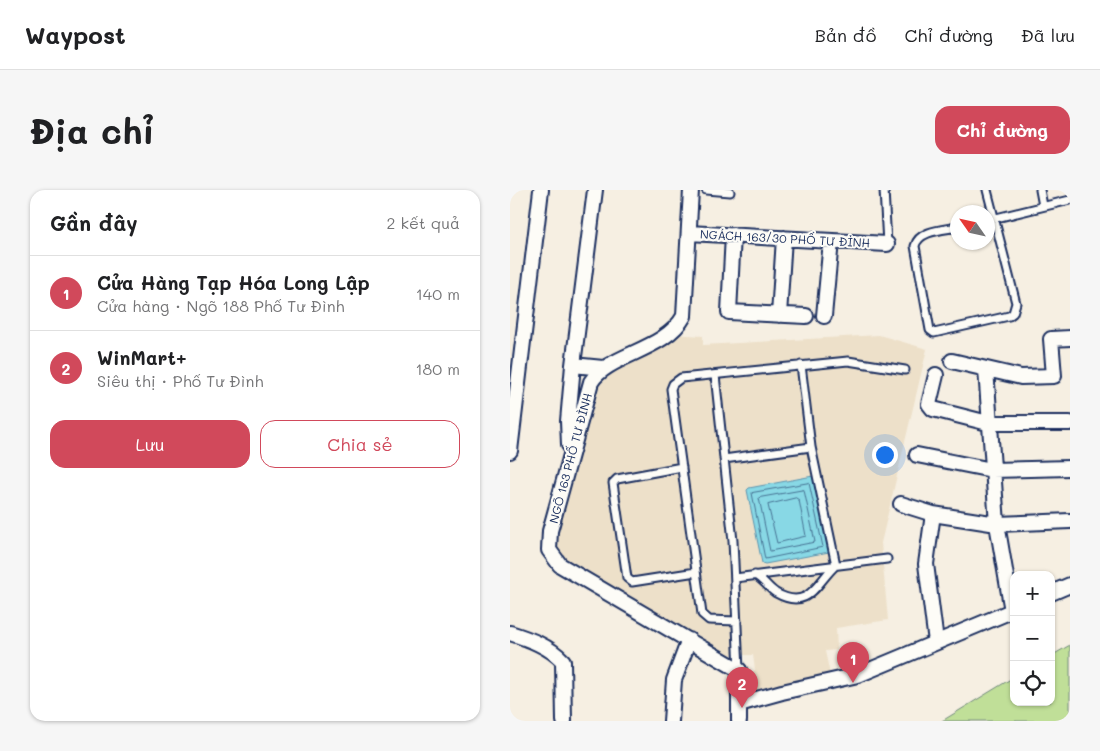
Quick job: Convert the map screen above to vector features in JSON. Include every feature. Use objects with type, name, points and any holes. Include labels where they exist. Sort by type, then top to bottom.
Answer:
[{"type":"street","points":[[510,451],[542,190]]},
{"type":"street","points":[[569,460],[568,421],[573,365],[595,190]]},
{"type":"street","name":"NGÕ 163 PHỐ TƯ ĐÌNH","points":[[691,190],[686,309],[682,320],[653,344],[603,368],[594,377],[589,388],[549,538],[551,555],[560,565],[739,670]]},
{"type":"street","name":"NGÁCH 163/30 PHỐ TƯ ĐÌNH","points":[[689,233],[887,244]]},
{"type":"street","points":[[733,235],[729,312],[806,316]]},
{"type":"street","points":[[779,315],[784,238]]},
{"type":"street","points":[[824,316],[830,241]]},
{"type":"street","points":[[952,361],[1021,378],[1054,376],[1051,339],[1070,338]]},
{"type":"street","points":[[573,365],[603,368]]},
{"type":"street","points":[[986,369],[988,423],[997,524],[1010,595]]},
{"type":"street","points":[[936,375],[929,404],[933,409],[988,423],[1070,423]]},
{"type":"street","points":[[916,455],[992,470],[1070,468]]},
{"type":"street","points":[[901,504],[933,514],[997,524],[1070,522]]},
{"type":"street","points":[[933,514],[926,564],[936,642]]},
{"type":"street","points":[[1055,591],[1070,585]]},
{"type":"street","points":[[739,704],[858,675],[1010,612]]},
{"type":"street","points":[[510,633],[525,637],[554,652],[563,661],[564,721]]},
{"type":"street","points":[[671,721],[671,699],[674,680],[689,640]]},
{"type":"street","points":[[739,670],[739,721]]},
{"type":"lane","points":[[706,190],[730,192]]},
{"type":"lane","name":"NGÁCH 163/30 PHỐ TƯ ĐÌNH","points":[[884,190],[887,244]]},
{"type":"lane","points":[[987,190],[989,205]]},
{"type":"lane","points":[[1040,190],[1043,206]]},
{"type":"lane","points":[[995,219],[1070,200]]},
{"type":"lane","points":[[950,229],[924,234],[915,246],[930,330],[934,333],[1014,313],[1016,303],[995,233]]},
{"type":"lane","points":[[737,621],[709,620],[702,614],[671,389],[672,384],[681,378],[801,365],[860,362],[905,370]]},
{"type":"lane","points":[[801,365],[811,447],[836,565]]},
{"type":"lane","points":[[714,375],[735,578],[739,670]]},
{"type":"lane","points":[[724,458],[811,447]]},
{"type":"lane","points":[[682,467],[617,479],[613,483],[627,578],[632,582],[696,572]]},
{"type":"lane","points":[[735,578],[887,559]]},
{"type":"lane","points":[[755,576],[780,595],[801,597],[815,590],[836,565]]},
{"type":"shaded area","points":[[672,334],[703,336],[703,345],[879,335],[927,349],[881,543],[888,620],[836,628],[837,650],[825,651],[831,679],[754,694],[748,690],[743,675],[752,674],[755,670],[753,655],[724,655],[561,558],[555,546],[554,539],[596,380]]},
{"type":"green space","points":[[1070,645],[1070,721],[942,721],[1010,679],[1010,706],[1055,706],[1055,654]]},
{"type":"water","points":[[813,476],[829,552],[762,563],[747,490],[749,488]]},
{"type":"place","name":"Cửa Hàng Tạp Hóa Long Lập","points":[[853,683]]},
{"type":"place","name":"WinMart+","points":[[742,708]]}]
